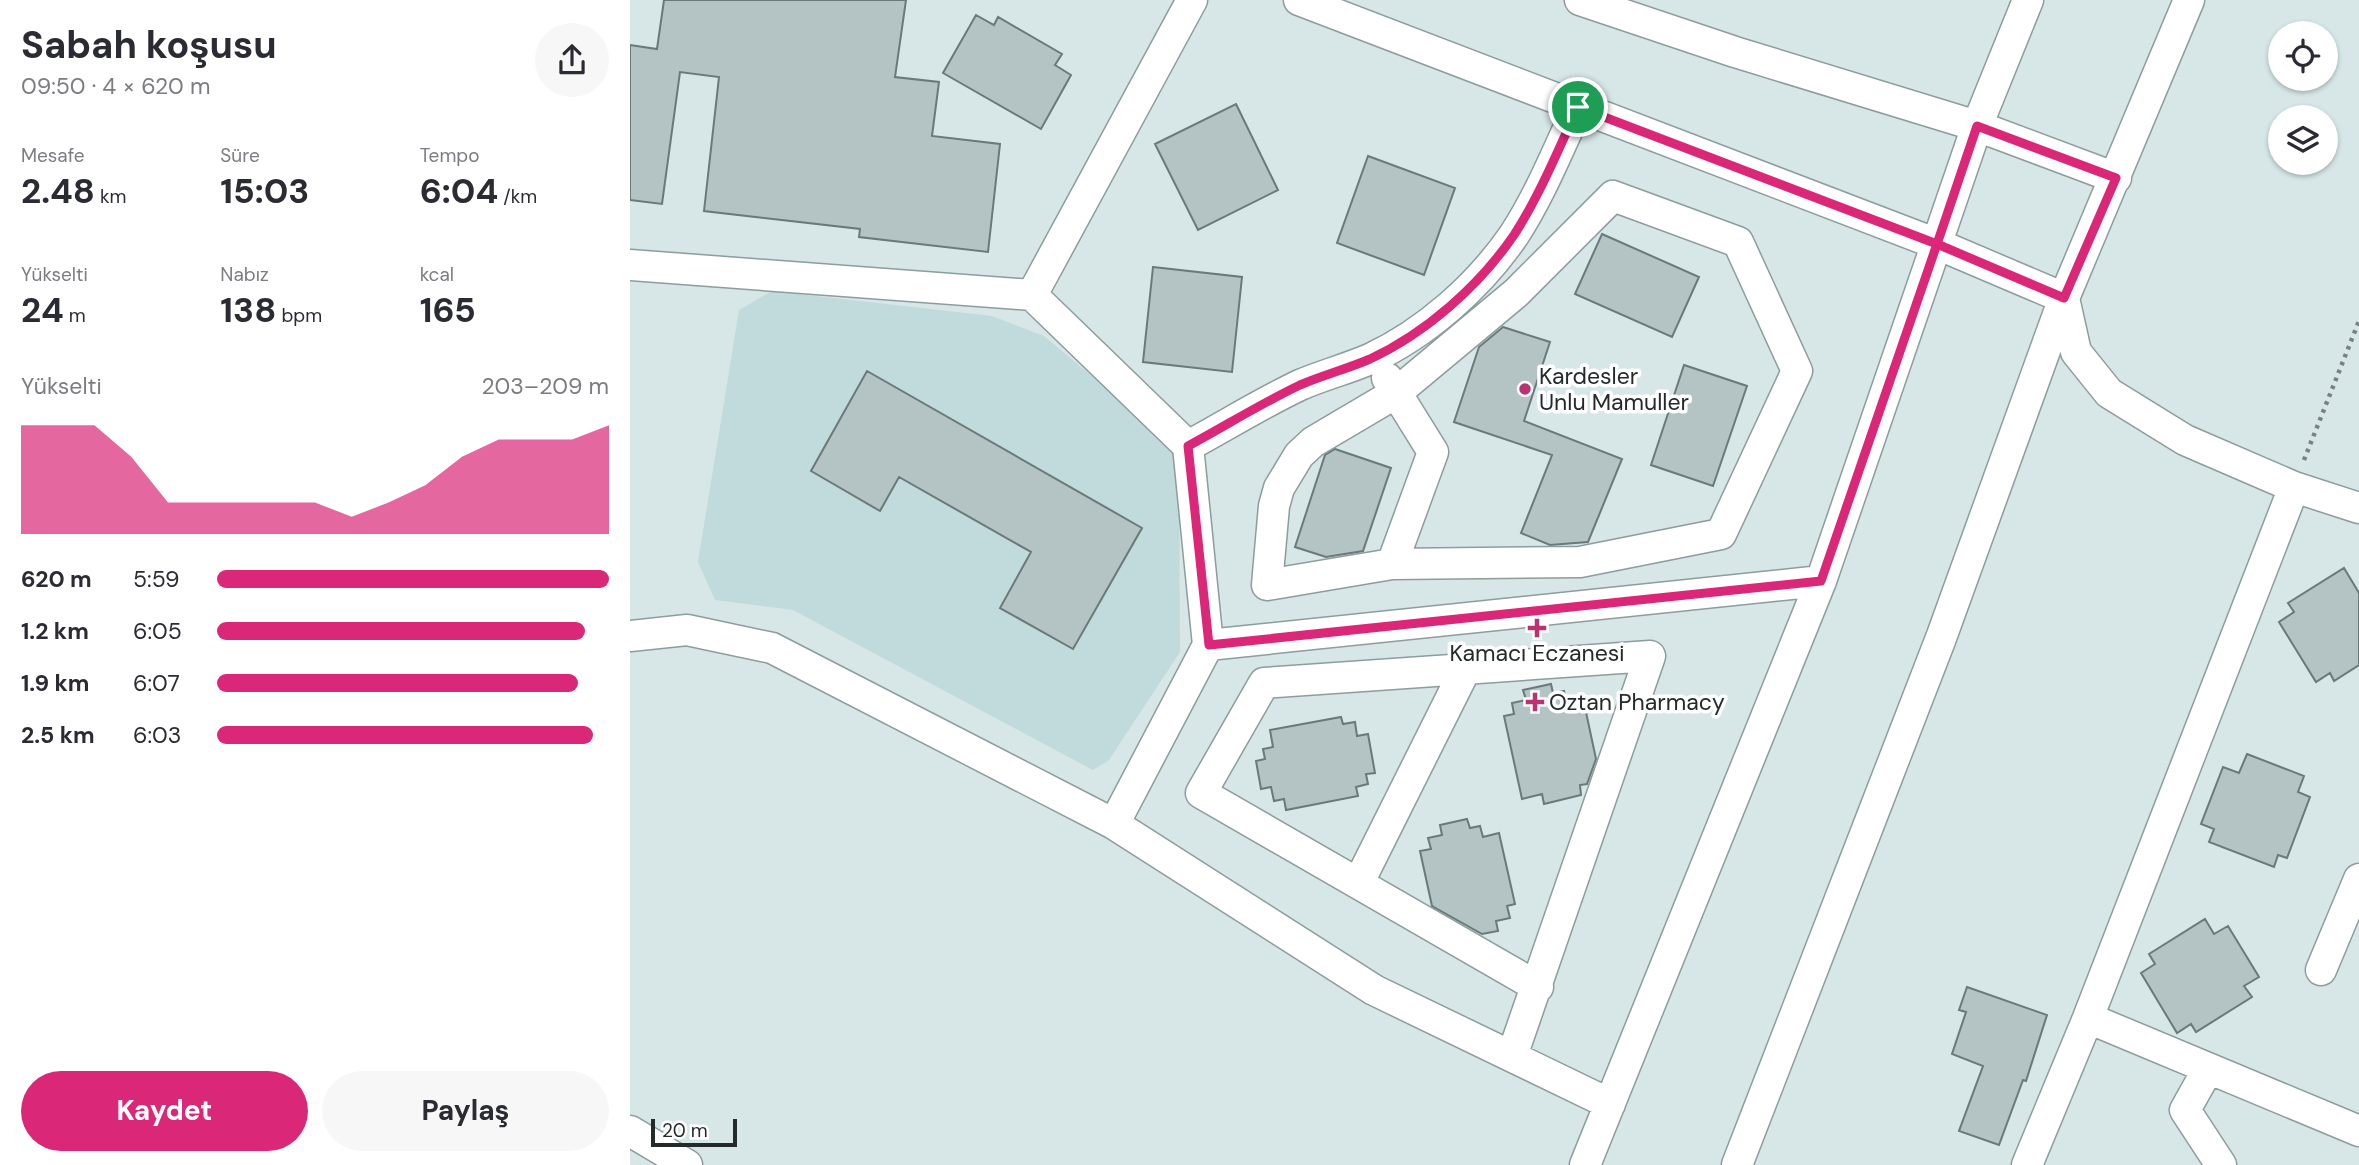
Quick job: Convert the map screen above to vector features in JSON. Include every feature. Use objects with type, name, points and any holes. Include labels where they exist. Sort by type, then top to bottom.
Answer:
[{"type":"street","points":[[1032,295],[1192,0]]},
{"type":"street","points":[[1299,0],[1937,244],[2064,298]]},
{"type":"street","points":[[1580,0],[1735,52],[1977,126],[2116,178]]},
{"type":"street","points":[[1585,1165],[1821,581],[1977,126],[2028,0]]},
{"type":"street","points":[[1737,1165],[1941,638],[2064,298],[2189,0]]},
{"type":"street","points":[[1188,446],[1301,385],[1374,357],[1438,315],[1491,264],[1531,207],[1578,107]]},
{"type":"street","points":[[1613,196],[1738,242],[1797,371],[1721,534],[1580,562],[1392,564],[1267,585],[1274,506],[1288,471],[1312,442],[1396,393],[1516,293],[1613,196]]},
{"type":"street","points":[[630,265],[1032,295],[1188,446],[1209,645],[1114,824]]},
{"type":"street","points":[[2064,298],[2076,352],[2109,393],[2186,440],[2294,487],[2359,508]]},
{"type":"street","points":[[1374,357],[1433,452],[1392,564]]},
{"type":"street","points":[[2027,1165],[2088,1018],[2294,487]]},
{"type":"street","points":[[1209,645],[1821,581]]},
{"type":"street","points":[[630,636],[687,630],[772,648],[1114,824],[1374,990],[1610,1104]]},
{"type":"street","points":[[1512,1056],[1538,986],[1650,656],[1264,683],[1201,793],[1538,986]]},
{"type":"street","points":[[1359,882],[1466,668]]},
{"type":"street","points":[[2321,971],[2353,911],[2359,879]]},
{"type":"street","points":[[2088,1018],[2359,1131]]},
{"type":"street","points":[[2208,1069],[2185,1110],[2221,1165]]},
{"type":"street","points":[[630,1131],[687,1165]]},
{"type":"path","points":[[2294,487],[2359,321]]},
{"type":"shaded area","points":[[772,291],[992,316],[1044,336],[1158,431],[1179,463],[1180,652],[1109,760],[1093,770],[793,610],[715,600],[698,562],[739,310]]},
{"type":"building","points":[[664,0],[906,0],[895,77],[939,82],[932,136],[1000,144],[988,252],[859,237],[860,229],[704,211],[719,77],[680,72],[662,204],[630,200],[630,45],[657,49]]},
{"type":"building","points":[[976,15],[994,25],[998,17],[1062,54],[1055,65],[1071,75],[1041,129],[943,73]]},
{"type":"building","points":[[1236,104],[1278,190],[1198,230],[1155,144]]},
{"type":"building","points":[[1368,156],[1455,188],[1424,275],[1337,243]]},
{"type":"building","points":[[1602,234],[1699,277],[1672,337],[1575,294]]},
{"type":"building","points":[[1153,267],[1242,277],[1232,372],[1143,362]]},
{"type":"building","points":[[1503,327],[1550,342],[1524,421],[1622,459],[1588,542],[1550,545],[1521,533],[1552,455],[1454,422],[1479,347]]},
{"type":"building","points":[[1684,365],[1747,386],[1713,486],[1651,465]]},
{"type":"building","points":[[867,371],[1142,528],[1073,649],[1000,608],[1031,552],[899,477],[880,511],[811,471]]},
{"type":"building","points":[[1335,449],[1391,468],[1363,551],[1326,557],[1295,547],[1325,455]]},
{"type":"building","points":[[2344,568],[2359,593],[2359,665],[2334,681],[2330,673],[2316,682],[2279,622],[2294,612],[2288,603]]},
{"type":"building","points":[[1551,684],[1553,693],[1564,691],[1566,701],[1583,698],[1596,759],[1587,784],[1580,785],[1581,795],[1544,804],[1542,794],[1522,799],[1504,716],[1514,714],[1512,703],[1526,700],[1523,690]]},
{"type":"building","points":[[1341,717],[1343,724],[1355,722],[1357,736],[1368,734],[1375,773],[1366,774],[1368,784],[1356,787],[1358,796],[1286,810],[1284,799],[1274,801],[1271,787],[1261,789],[1256,761],[1265,759],[1263,749],[1273,747],[1270,730]]},
{"type":"building","points":[[2247,754],[2304,776],[2298,792],[2310,797],[2287,858],[2278,855],[2274,867],[2209,842],[2214,829],[2201,824],[2223,767],[2239,773]]},
{"type":"building","points":[[1467,819],[1470,828],[1480,826],[1483,837],[1499,833],[1515,904],[1507,906],[1510,918],[1496,921],[1498,931],[1482,934],[1432,906],[1420,851],[1431,849],[1428,838],[1442,835],[1440,825]]},
{"type":"building","points":[[2205,919],[2214,934],[2228,926],[2259,977],[2244,986],[2252,997],[2196,1032],[2191,1024],[2177,1033],[2141,973],[2155,964],[2149,954]]},
{"type":"building","points":[[1967,987],[2047,1015],[2026,1081],[2023,1080],[1999,1145],[1959,1131],[1983,1066],[1952,1054],[1966,1012],[1959,1010]]},
{"type":"place","name":"Kardesler Unlu Mamuller","points":[[1525,389]]},
{"type":"place","name":"Kamacı Eczanesi","points":[[1537,628]]},
{"type":"place","name":"Oztan Pharmacy","points":[[1535,702]]},
{"type":"route","points":[[1578,107],[1531,207],[1513,236],[1468,289],[1407,338],[1374,357],[1301,385],[1188,446],[1209,645],[1821,581],[1937,244],[2064,298],[2116,178],[1977,126],[1937,244],[1578,107]]}]
